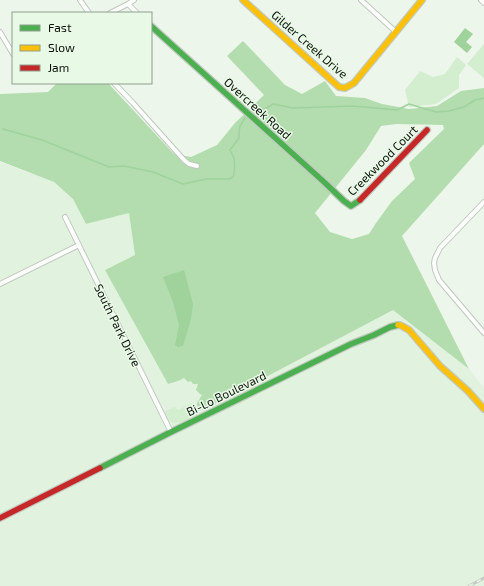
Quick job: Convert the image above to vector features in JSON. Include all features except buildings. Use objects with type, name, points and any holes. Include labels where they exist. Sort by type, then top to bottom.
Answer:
[{"type":"street","points":[[80,0],[88,12]]},
{"type":"street","points":[[112,12],[134,0]]},
{"type":"street","name":"Gilder Creek Drive","points":[[243,0],[339,87],[345,88],[354,83],[396,32]]},
{"type":"street","points":[[361,0],[396,32],[422,0]]},
{"type":"street","points":[[480,0],[484,3]]},
{"type":"street","points":[[128,4],[137,12]]},
{"type":"street","name":"Overcreek Road","points":[[152,27],[323,181],[344,202],[351,206]]},
{"type":"street","points":[[0,32],[12,52]]},
{"type":"street","points":[[115,84],[184,160],[189,164],[197,166]]},
{"type":"street","name":"Creekwood Court","points":[[351,206],[359,201],[428,130]]},
{"type":"street","points":[[484,202],[440,248],[434,263],[439,280],[484,334]]},
{"type":"street","name":"South Park Drive","points":[[65,217],[171,432]]},
{"type":"street","points":[[0,284],[79,245]]},
{"type":"street","name":"Bi-Lo Boulevard","points":[[0,518],[171,432],[351,344],[394,325],[402,326],[409,330],[440,366],[468,391],[484,409]]},
{"type":"shaded area","points":[[465,28],[473,34],[466,42],[472,47],[467,53],[454,42]]},
{"type":"shaded area","points":[[243,41],[285,85],[302,94],[325,81],[336,96],[365,98],[382,104],[409,109],[437,106],[461,91],[484,88],[484,144],[402,236],[469,369],[393,310],[203,409],[197,406],[197,403],[202,395],[196,390],[198,384],[193,384],[191,381],[188,382],[184,378],[168,384],[105,270],[135,255],[129,213],[86,224],[73,199],[54,182],[0,161],[0,94],[48,92],[56,84],[109,84],[174,154],[191,157],[217,145],[235,123],[264,95],[227,56]],"holes":[[[396,124],[443,125],[444,129],[409,163],[415,179],[392,201],[369,234],[352,239],[330,232],[315,213],[366,150],[381,126]]]},
{"type":"shaded area","points":[[484,44],[484,78],[467,64]]},
{"type":"shaded area","points":[[457,57],[466,65],[459,75],[459,88],[436,104],[409,107],[405,90],[420,71],[433,77],[445,74]]},
{"type":"shaded area","points":[[0,162],[54,182],[73,199],[86,224],[129,213],[135,255],[106,270],[168,384],[184,378],[199,384],[197,390],[203,395],[205,409],[393,309],[469,369],[484,388],[484,586],[0,586]]},
{"type":"shaded area","points":[[184,270],[193,304],[191,319],[183,346],[178,347],[175,345],[179,325],[173,302],[163,277]]},
{"type":"shaded area","points":[[192,403],[198,415],[180,423],[170,422],[164,413],[165,411],[175,407],[178,410]]},
{"type":"waterway","points":[[254,109],[265,109],[273,104],[293,108],[353,106],[397,110],[409,104],[436,112],[449,111],[464,107],[475,100],[484,98]]},
{"type":"waterway","points":[[3,129],[42,140],[109,167],[124,166],[153,172],[183,184],[206,179],[229,179],[233,177],[234,160],[230,150],[239,138],[240,126],[245,118]]},
{"type":"railway","points":[[469,586],[484,578]]},
{"type":"traffic: fast","points":[[152,27],[344,201],[351,206],[360,200]]},
{"type":"traffic: fast","points":[[100,468],[351,344],[398,325]]},
{"type":"traffic: slow","points":[[243,0],[339,87],[345,88],[354,83],[422,0]]},
{"type":"traffic: slow","points":[[398,325],[409,330],[440,366],[468,391],[484,409]]},
{"type":"traffic: jam","points":[[360,200],[427,130]]},
{"type":"traffic: jam","points":[[0,518],[100,468]]}]
